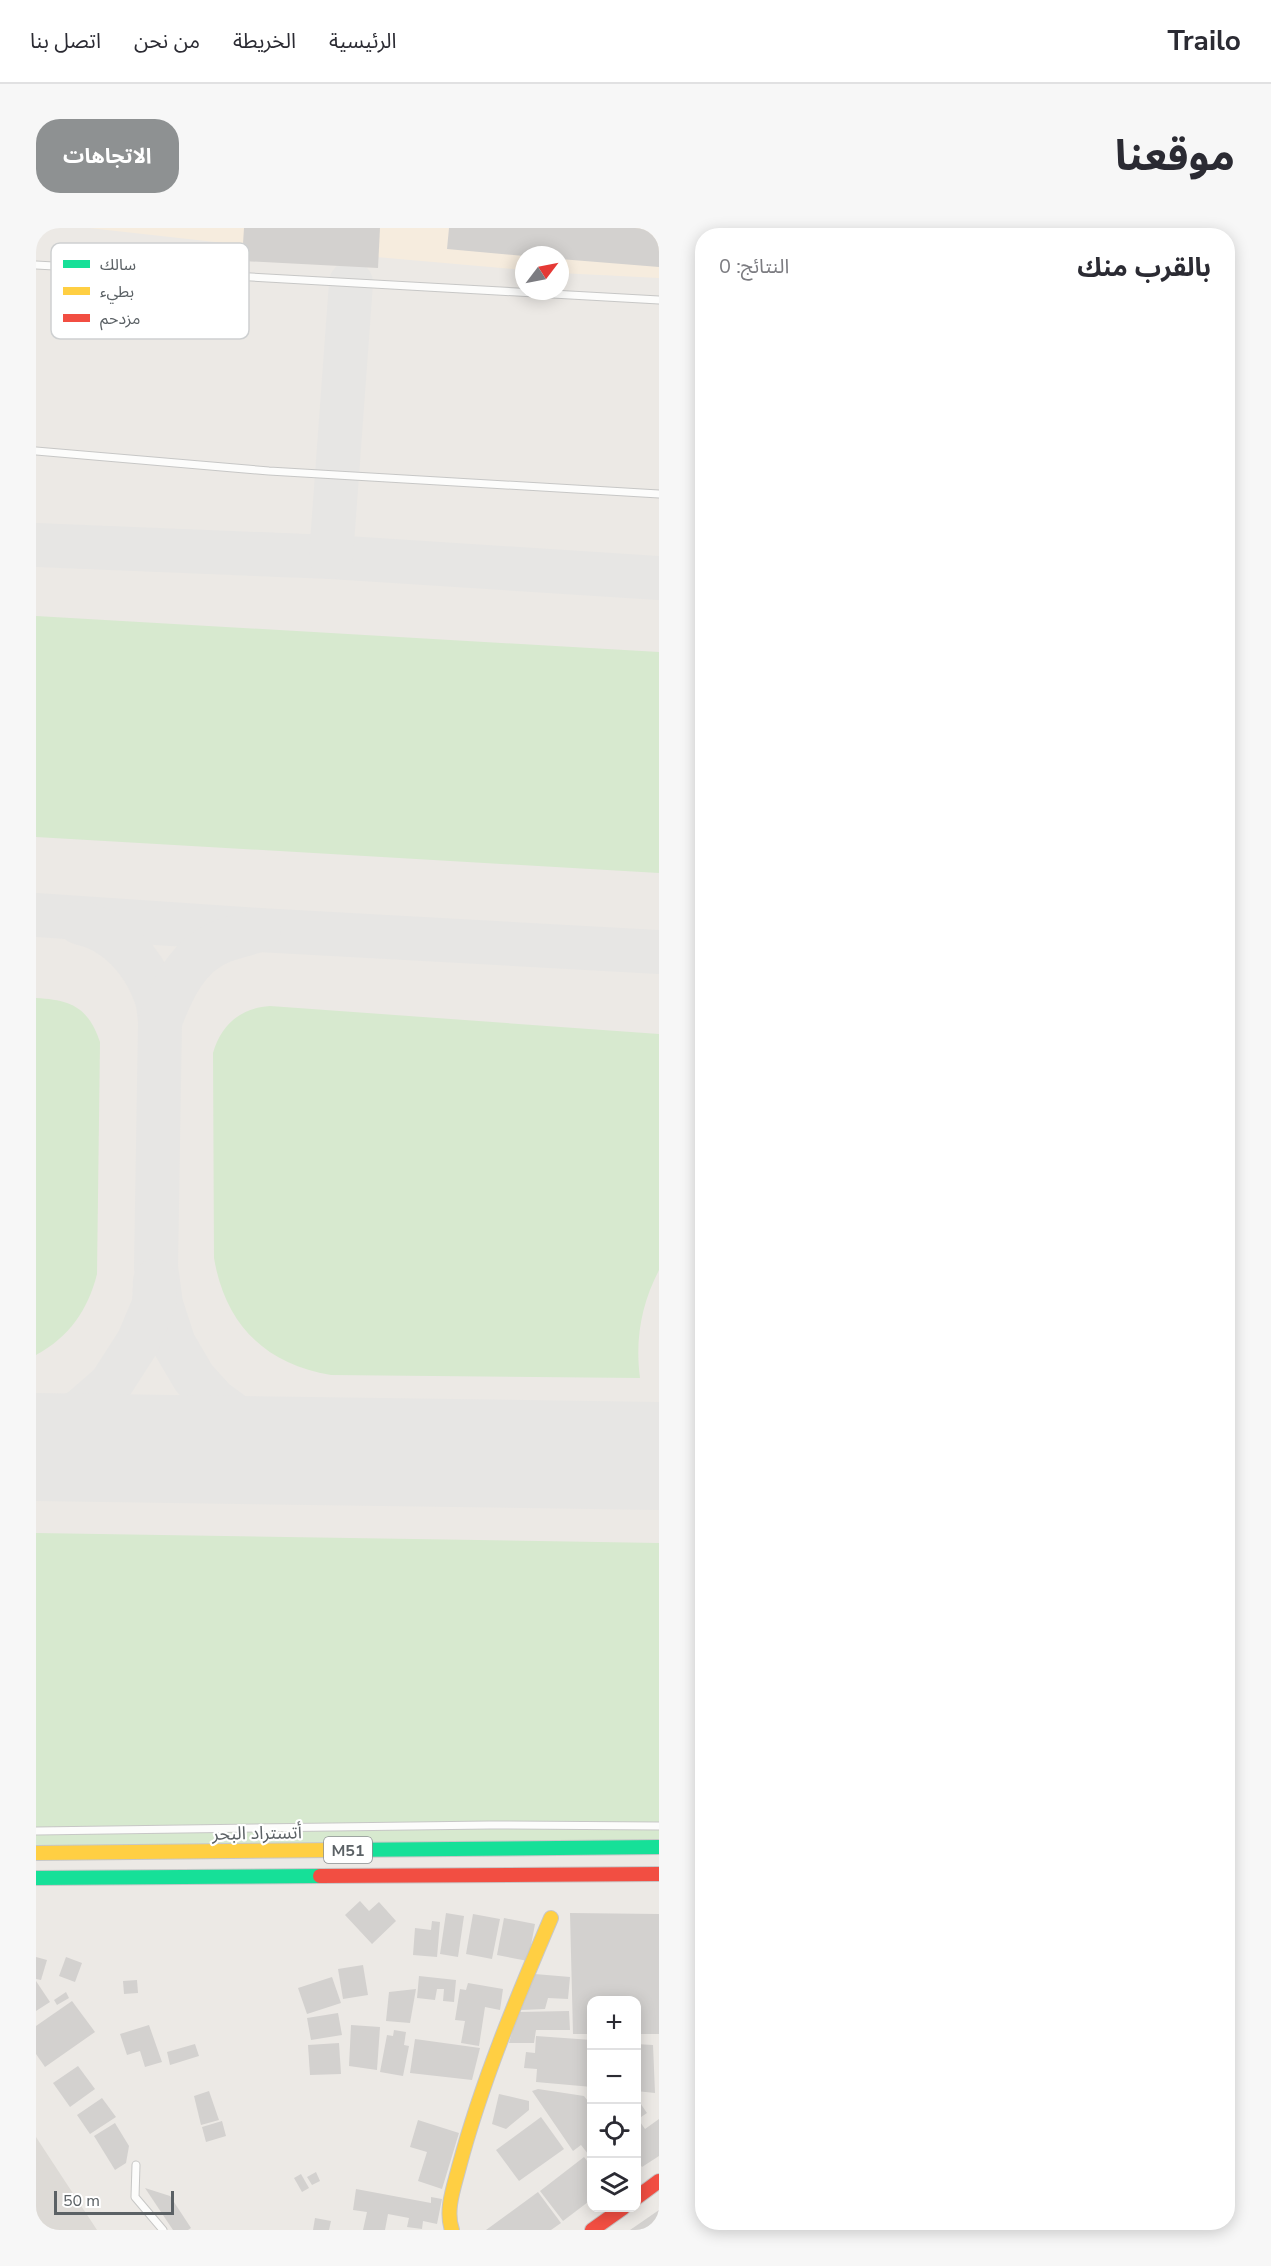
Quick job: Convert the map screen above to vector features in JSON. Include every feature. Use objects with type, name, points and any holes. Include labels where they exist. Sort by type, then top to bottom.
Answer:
[{"type":"main road","name":"أتستراد البحر","points":[[36,1853],[659,1847]]},
{"type":"main road","name":"M51","points":[[36,1878],[659,1874]]},
{"type":"main road","points":[[452,2230],[451,2200],[465,2146],[499,2041],[551,1918]]},
{"type":"main road","points":[[641,2194],[659,2181]]},
{"type":"main road","points":[[592,2230],[617,2212]]},
{"type":"lane","points":[[36,265],[51,266]]},
{"type":"lane","points":[[249,277],[659,300]]},
{"type":"lane","points":[[36,451],[247,470],[659,494]]},
{"type":"lane","points":[[36,1831],[490,1825],[659,1826]]},
{"type":"lane","points":[[136,2165],[135,2197],[163,2230]]},
{"type":"shaded area","points":[[89,228],[659,228],[659,278],[569,273],[569,246],[515,246],[515,269],[251,246],[249,243],[224,243]]},
{"type":"shaded area","points":[[36,2137],[97,2230],[36,2230]]},
{"type":"green space","points":[[36,616],[659,652],[659,873],[36,837]]},
{"type":"green space","points":[[36,998],[59,1001],[77,1008],[90,1021],[100,1042],[97,1274],[88,1299],[76,1321],[58,1340],[36,1355]]},
{"type":"green space","points":[[270,1006],[659,1034],[659,1270],[648,1296],[641,1323],[638,1350],[640,1378],[331,1375],[307,1370],[286,1361],[268,1351],[252,1337],[238,1321],[228,1303],[219,1282],[214,1258],[213,1053],[221,1034],[233,1020],[250,1010]]},
{"type":"green space","points":[[36,1533],[659,1543],[659,1845],[36,1845]]},
{"type":"building","points":[[244,228],[380,228],[378,268],[249,261],[249,243],[243,243]]},
{"type":"building","points":[[449,228],[659,228],[659,267],[569,260],[569,246],[515,246],[515,255],[447,249]]},
{"type":"building","points":[[360,1901],[369,1911],[379,1902],[396,1921],[372,1944],[345,1915]]},
{"type":"building","points":[[446,1913],[464,1916],[458,1957],[440,1954]]},
{"type":"building","points":[[570,1913],[659,1914],[659,2034],[641,2034],[641,1996],[587,1996],[587,2034],[573,2034]]},
{"type":"building","points":[[473,1914],[500,1919],[492,1959],[466,1954]]},
{"type":"building","points":[[504,1918],[535,1924],[528,1961],[497,1955]]},
{"type":"building","points":[[432,1921],[440,1922],[437,1957],[413,1955],[415,1928],[431,1930]]},
{"type":"building","points":[[36,1957],[47,1960],[41,1980],[36,1979]]},
{"type":"building","points":[[66,1957],[82,1963],[75,1982],[59,1976]]},
{"type":"building","points":[[363,1965],[368,1995],[343,1999],[338,1969]]},
{"type":"building","points":[[535,1974],[570,1977],[568,1999],[548,1998],[545,2009],[521,2010]]},
{"type":"building","points":[[419,1976],[456,1980],[454,2002],[443,2001],[444,1989],[437,1989],[435,2000],[417,1998]]},
{"type":"building","points":[[332,1977],[341,2003],[307,2014],[298,1988]]},
{"type":"building","points":[[137,1980],[138,1993],[124,1994],[123,1981]]},
{"type":"building","points":[[36,1981],[50,2002],[36,2011]]},
{"type":"building","points":[[468,1983],[503,1989],[500,2010],[485,2007],[479,2046],[461,2043],[465,2021],[455,2020],[460,1989],[466,1990]]},
{"type":"building","points":[[416,1989],[410,2023],[386,2021],[389,1992]]},
{"type":"building","points":[[66,1992],[69,1998],[57,2005],[54,2000]]},
{"type":"building","points":[[72,2001],[95,2032],[45,2067],[36,2054],[36,2026]]},
{"type":"building","points":[[569,2011],[570,2030],[536,2030],[534,2043],[509,2043],[518,2012]]},
{"type":"building","points":[[338,2013],[342,2035],[311,2040],[307,2018]]},
{"type":"building","points":[[149,2025],[162,2062],[145,2067],[140,2051],[127,2055],[120,2034]]},
{"type":"building","points":[[351,2025],[380,2027],[377,2070],[349,2066]]},
{"type":"building","points":[[394,2030],[406,2032],[404,2045],[409,2046],[403,2076],[380,2072],[387,2035],[393,2036]]},
{"type":"building","points":[[536,2036],[587,2040],[587,2087],[536,2082],[537,2069],[524,2068],[526,2052],[535,2053]]},
{"type":"building","points":[[415,2039],[480,2048],[472,2080],[410,2073]]},
{"type":"building","points":[[339,2043],[341,2074],[310,2075],[308,2045]]},
{"type":"building","points":[[195,2044],[199,2056],[170,2065],[167,2052]]},
{"type":"building","points":[[641,2044],[653,2045],[655,2093],[641,2092]]},
{"type":"building","points":[[78,2066],[95,2089],[70,2107],[53,2083]]},
{"type":"building","points":[[538,2089],[584,2096],[587,2100],[587,2153],[581,2145],[573,2151],[532,2091]]},
{"type":"building","points":[[209,2091],[219,2120],[201,2125],[194,2096]]},
{"type":"building","points":[[499,2094],[529,2101],[529,2110],[506,2129],[492,2124]]},
{"type":"building","points":[[102,2098],[116,2117],[90,2134],[77,2115]]},
{"type":"building","points":[[641,2104],[647,2113],[641,2117]]},
{"type":"building","points":[[541,2117],[564,2149],[519,2181],[496,2150]]},
{"type":"building","points":[[659,2119],[659,2156],[642,2167],[641,2123],[645,2129]]},
{"type":"building","points":[[418,2120],[459,2133],[442,2189],[418,2181],[427,2152],[410,2147]]},
{"type":"building","points":[[222,2121],[226,2136],[206,2142],[202,2127]]},
{"type":"building","points":[[115,2123],[129,2146],[126,2163],[115,2170],[94,2136]]},
{"type":"building","points":[[584,2157],[587,2161],[587,2203],[563,2221],[540,2191]]},
{"type":"building","points":[[316,2172],[320,2181],[312,2185],[307,2177]]},
{"type":"building","points":[[301,2174],[309,2188],[302,2192],[294,2178]]},
{"type":"building","points":[[145,2188],[170,2196],[191,2228],[173,2230]]},
{"type":"building","points":[[356,2189],[431,2203],[431,2197],[442,2199],[437,2224],[423,2221],[422,2229],[407,2227],[409,2218],[388,2214],[385,2230],[363,2230],[367,2212],[353,2210]]},
{"type":"building","points":[[538,2192],[561,2223],[551,2230],[486,2230]]},
{"type":"building","points":[[659,2210],[659,2230],[630,2230]]},
{"type":"building","points":[[315,2218],[331,2221],[329,2230],[313,2230]]},
{"type":"taxiway","points":[[331,557],[351,283]]},
{"type":"taxiway","points":[[36,545],[331,557],[659,578]]},
{"type":"taxiway","points":[[36,915],[659,952]]},
{"type":"taxiway","points":[[80,923],[105,932],[135,959],[155,994],[160,1022]]},
{"type":"taxiway","points":[[259,930],[223,941],[200,954],[176,985],[160,1022],[156,1267],[161,1304],[174,1344],[194,1378],[215,1401],[238,1418],[287,1443],[367,1452]]},
{"type":"taxiway","points":[[36,1433],[80,1411],[111,1384],[138,1342],[154,1304],[155,1281]]},
{"type":"runway","points":[[36,1447],[659,1456]]},
{"type":"traffic: fast","points":[[338,1850],[659,1847]]},
{"type":"traffic: fast","points":[[36,1878],[320,1876]]},
{"type":"traffic: slow","points":[[36,1853],[338,1850]]},
{"type":"traffic: slow","points":[[452,2230],[449,2215],[451,2198],[478,2103],[551,1918]]},
{"type":"traffic: jam","points":[[320,1876],[659,1874]]},
{"type":"traffic: jam","points":[[641,2194],[659,2181]]},
{"type":"traffic: jam","points":[[592,2230],[617,2212]]}]
